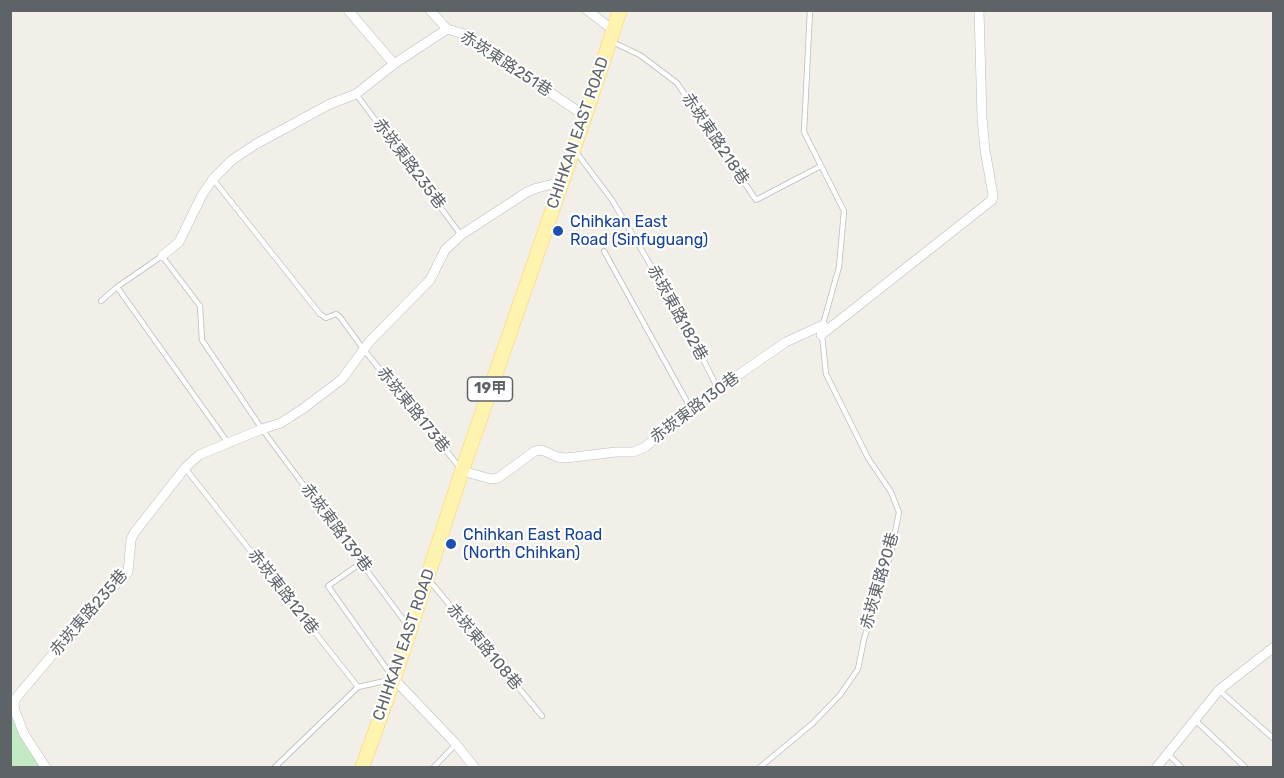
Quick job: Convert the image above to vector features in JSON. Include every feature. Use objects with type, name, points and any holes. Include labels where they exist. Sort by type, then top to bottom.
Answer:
[{"type":"main road","name":"CHIHKAN EAST ROAD","points":[[362,768],[620,10]]},
{"type":"street","points":[[348,10],[394,64]]},
{"type":"street","name":"赤崁東路251巷","points":[[430,10],[447,29],[464,34],[585,116]]},
{"type":"street","points":[[586,10],[611,36]]},
{"type":"street","name":"赤崁東路130巷","points":[[462,471],[491,479],[498,478],[535,451],[542,450],[557,457],[567,458],[633,452],[645,447],[691,409],[786,342],[822,330],[992,200],[982,118],[979,10]]},
{"type":"street","points":[[162,256],[180,242],[202,195],[213,179],[232,160],[256,144],[330,104],[356,94],[394,64],[447,29]]},
{"type":"street","name":"赤崁東路235巷","points":[[46,768],[24,734],[15,711],[16,698],[90,609],[128,572],[131,540],[134,533],[185,468],[199,455],[281,423],[304,408],[342,379],[370,341],[430,280],[440,257],[461,235],[527,192],[561,182]]},
{"type":"street","points":[[1156,768],[1220,690],[1274,647]]},
{"type":"street","points":[[394,679],[456,744],[475,768]]},
{"type":"lane","points":[[810,10],[804,132],[844,211],[839,267],[822,330]]},
{"type":"lane","name":"赤崁東路218巷","points":[[611,36],[677,83],[756,201],[821,166]]},
{"type":"lane","name":"赤崁東路235巷","points":[[356,94],[461,235]]},
{"type":"lane","name":"赤崁東路182巷","points":[[573,149],[612,200],[686,325],[718,389]]},
{"type":"lane","name":"赤崁東路173巷","points":[[213,179],[320,314],[326,318],[338,314],[364,350],[462,471]]},
{"type":"lane","name":"赤崁東路182巷","points":[[604,251],[691,409]]},
{"type":"lane","points":[[101,301],[162,256]]},
{"type":"lane","name":"赤崁東路139巷","points":[[162,256],[200,306],[202,340],[262,429],[410,628]]},
{"type":"lane","points":[[117,287],[228,442]]},
{"type":"lane","name":"赤崁東路90巷","points":[[759,768],[813,723],[840,694],[858,669],[864,639],[891,553],[898,513],[891,492],[868,458],[826,374],[822,330]]},
{"type":"lane","name":"赤崁東路121巷","points":[[185,468],[358,687]]},
{"type":"lane","points":[[273,768],[358,687],[394,679],[328,586],[361,562]]},
{"type":"lane","name":"赤崁東路108巷","points":[[427,578],[542,716]]},
{"type":"lane","points":[[1220,690],[1274,740]]},
{"type":"lane","points":[[1194,719],[1246,768]]},
{"type":"lane","points":[[433,768],[456,744]]},
{"type":"lane","points":[[1167,753],[1182,768]]},
{"type":"green space","points":[[10,704],[46,767],[11,767]]},
{"type":"place","name":"Chihkan East Road (Sinfuguang)","points":[[558,231]]},
{"type":"place","name":"Chihkan East Road (North Chihkan)","points":[[451,544]]}]
